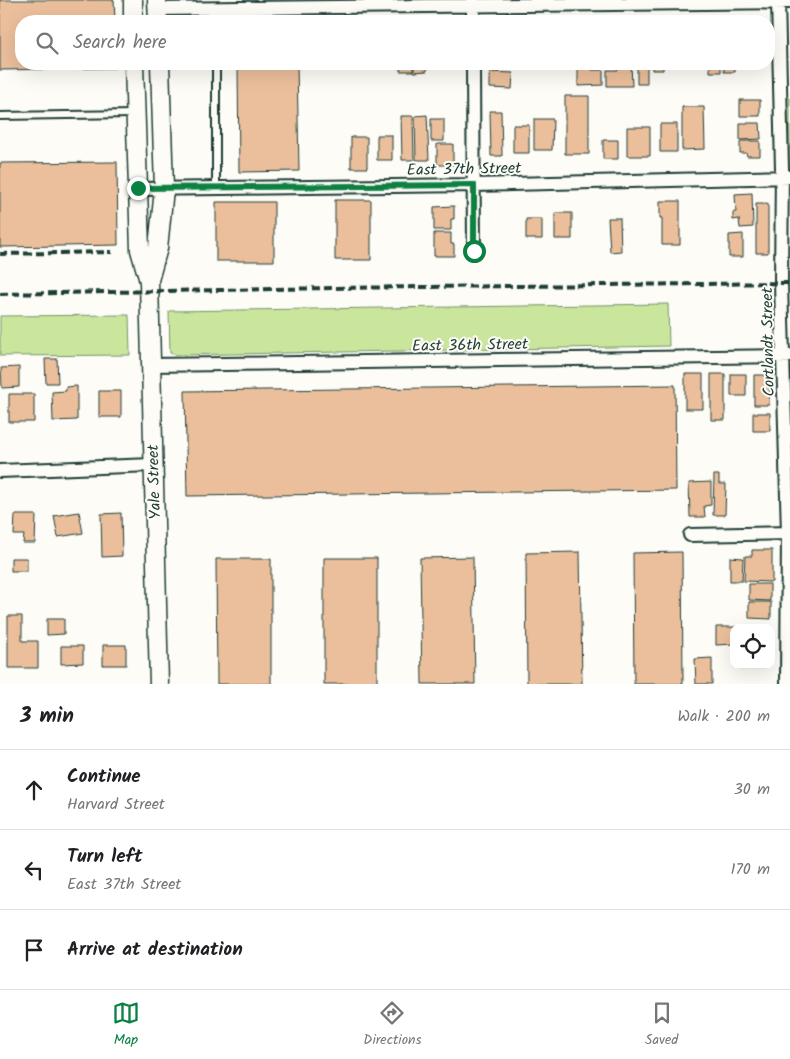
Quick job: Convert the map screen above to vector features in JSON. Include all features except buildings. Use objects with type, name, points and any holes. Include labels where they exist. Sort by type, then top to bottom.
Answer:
[{"type":"main road","points":[[133,0],[134,15]]},
{"type":"main road","name":"Yale Street","points":[[134,70],[140,250],[148,281],[159,684]]},
{"type":"main road","name":"Yale Street","points":[[148,281],[158,248],[164,188],[160,70]]},
{"type":"main road","points":[[135,114],[161,115]]},
{"type":"street","points":[[158,10],[473,2],[782,1]]},
{"type":"street","name":"Cortlandt Street","points":[[782,1],[786,177],[781,284],[787,356],[789,533],[787,684]]},
{"type":"street","points":[[473,2],[473,15]]},
{"type":"street","points":[[473,70],[474,251]]},
{"type":"street","name":"East 37th Street","points":[[138,188],[474,185],[786,177]]},
{"type":"street","name":"East 36th Street","points":[[151,365],[787,356]]},
{"type":"street","points":[[0,471],[152,465]]},
{"type":"street","points":[[690,535],[789,533]]},
{"type":"lane","points":[[215,8],[215,15]]},
{"type":"lane","points":[[216,70],[216,188]]},
{"type":"lane","points":[[0,116],[135,114]]},
{"type":"green space","points":[[786,98],[790,98],[790,170],[788,168]]},
{"type":"green space","points":[[668,304],[669,346],[177,355],[170,353],[169,311]]},
{"type":"green space","points":[[129,315],[130,355],[0,356],[0,316]]},
{"type":"railway","points":[[0,254],[112,252]]},
{"type":"railway","points":[[0,294],[790,283]]},
{"type":"route","points":[[138,188],[474,185],[474,251]]}]
